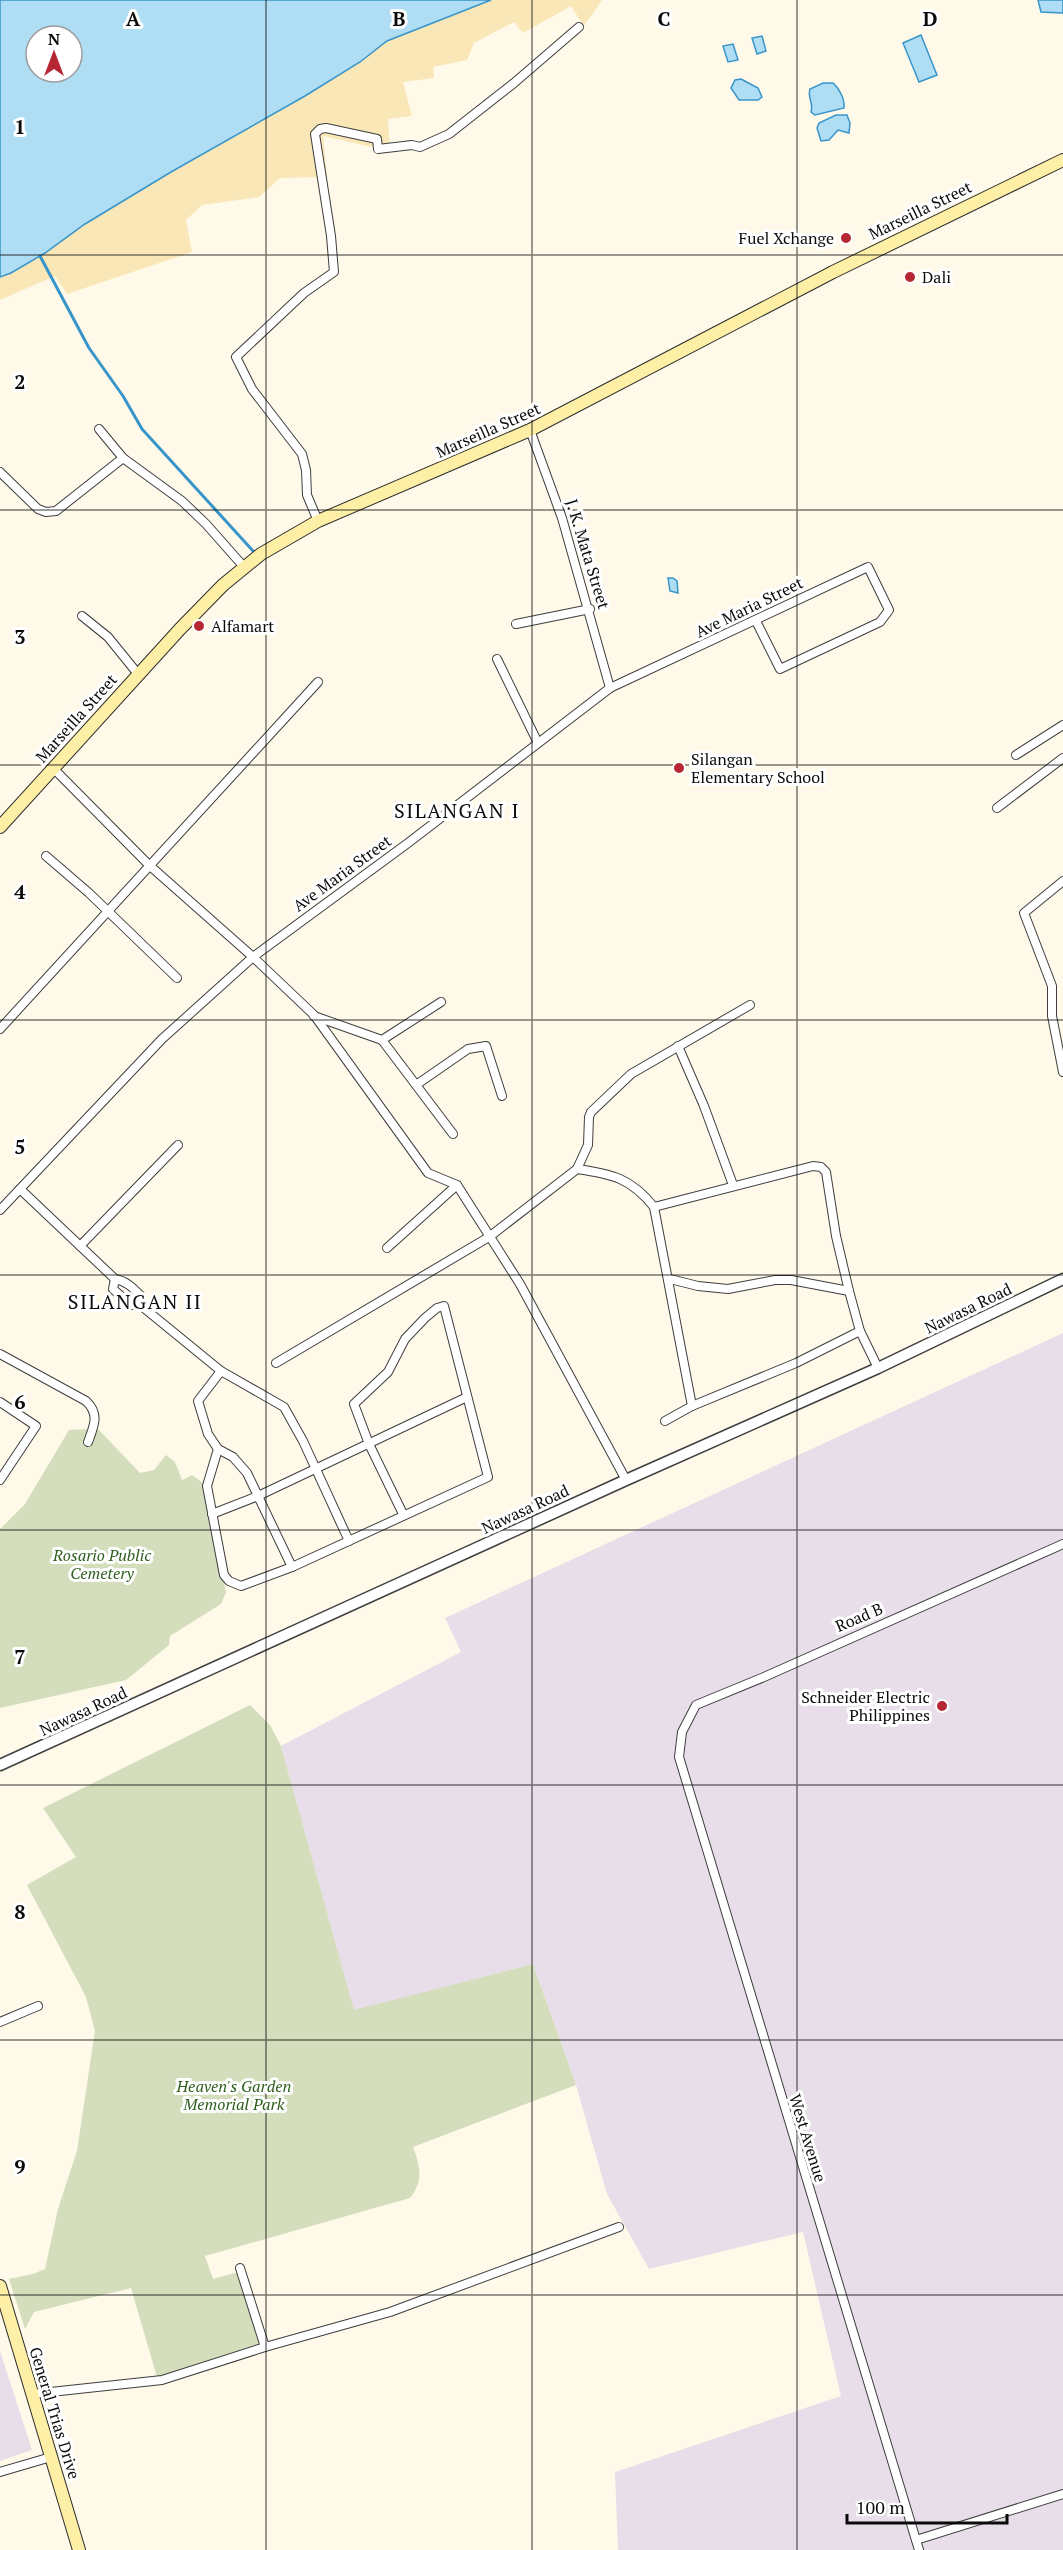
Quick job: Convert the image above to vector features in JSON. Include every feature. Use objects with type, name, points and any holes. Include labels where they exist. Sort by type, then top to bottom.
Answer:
[{"type":"main road","name":"Marseilla Street","points":[[0,827],[180,629],[244,567],[279,543],[318,521],[530,430],[833,272],[1063,160]]},
{"type":"main road","name":"General Trias Drive","points":[[0,2286],[79,2550]]},
{"type":"street","points":[[318,521],[307,495],[306,470],[302,454],[252,389],[236,357],[303,293],[334,272],[332,236],[315,134],[320,129],[326,128],[377,139],[378,149],[412,145],[420,147],[449,134],[514,83],[579,27]]},
{"type":"street","points":[[99,429],[123,458],[182,501],[244,567]]},
{"type":"street","name":"J. K. Mata Street","points":[[530,430],[562,518],[590,609],[610,688]]},
{"type":"street","points":[[0,472],[38,509],[46,512],[56,511],[123,458]]},
{"type":"street","name":"Ave Maria Street","points":[[0,1210],[162,1040],[253,957],[408,843],[610,688],[868,567],[889,610],[880,621],[780,669],[756,621]]},
{"type":"street","points":[[516,624],[590,609]]},
{"type":"street","points":[[82,616],[108,637],[138,674]]},
{"type":"street","points":[[497,659],[538,743]]},
{"type":"street","points":[[0,1029],[318,682]]},
{"type":"street","points":[[1016,755],[1063,725]]},
{"type":"street","points":[[997,808],[1063,758]]},
{"type":"street","points":[[53,768],[149,866],[253,957],[314,1015],[428,1173],[457,1185],[519,1284],[626,1479]]},
{"type":"street","points":[[46,856],[177,978]]},
{"type":"street","points":[[1063,881],[1024,913],[1052,987],[1052,1016],[1063,1072]]},
{"type":"street","points":[[382,1040],[441,1002]]},
{"type":"street","points":[[276,1363],[489,1237],[576,1169],[588,1145],[588,1117],[631,1074],[750,1005]]},
{"type":"street","points":[[314,1015],[382,1040],[453,1134]]},
{"type":"street","points":[[416,1085],[468,1049],[486,1046],[502,1096]]},
{"type":"street","points":[[678,1046],[704,1106],[733,1185]]},
{"type":"street","points":[[80,1246],[178,1145]]},
{"type":"street","points":[[654,1207],[813,1166],[824,1169],[849,1290],[860,1331],[878,1368]]},
{"type":"street","points":[[576,1169],[611,1174],[642,1191],[654,1207],[670,1279],[692,1406]]},
{"type":"street","points":[[387,1248],[457,1185]]},
{"type":"street","points":[[20,1189],[115,1279],[123,1280],[132,1287],[140,1295],[140,1304]]},
{"type":"street","points":[[115,1279],[113,1288],[122,1299],[131,1305],[140,1304],[221,1371],[284,1407],[303,1441],[348,1541]]},
{"type":"street","points":[[670,1279],[698,1286],[728,1289],[775,1280],[791,1280],[849,1290]]},
{"type":"street","name":"Nawasa Road","points":[[0,1765],[626,1479],[878,1368],[1063,1279]]},
{"type":"street","points":[[218,1449],[207,1486],[224,1575],[229,1581],[241,1586],[291,1567],[488,1477],[444,1306],[437,1308],[405,1339],[388,1372],[354,1404],[369,1444],[403,1514]]},
{"type":"street","points":[[665,1421],[692,1406],[796,1363],[860,1331]]},
{"type":"street","points":[[0,1354],[86,1401],[92,1407],[96,1420],[88,1442]]},
{"type":"street","points":[[221,1371],[198,1401],[208,1434],[218,1449],[233,1457],[247,1473],[291,1567]]},
{"type":"street","points":[[212,1514],[258,1496],[467,1397]]},
{"type":"street","points":[[0,1402],[36,1426],[0,1480]]},
{"type":"street","name":"Road B","points":[[682,1732],[696,1705],[1063,1544]]},
{"type":"street","name":"West Avenue","points":[[682,1732],[679,1757],[919,2550]]},
{"type":"street","points":[[0,2022],[38,2006]]},
{"type":"street","points":[[32,2394],[162,2380],[265,2347],[390,2312],[620,2227]]},
{"type":"street","points":[[240,2268],[265,2347]]},
{"type":"street","points":[[0,2472],[51,2457]]},
{"type":"street","points":[[916,2540],[1063,2494]]},
{"type":"shaded area","points":[[1063,1333],[1063,2550],[618,2550],[615,2472],[841,2396],[803,2232],[649,2269],[607,2194],[576,2085],[533,1964],[354,2011],[281,1746],[461,1652],[445,1618]]},
{"type":"shaded area","points":[[0,2351],[32,2450],[0,2461]]},
{"type":"sand","points":[[491,0],[602,0],[584,26],[571,6],[523,33],[514,22],[474,43],[467,60],[433,67],[434,78],[403,82],[412,116],[388,119],[390,151],[323,136],[327,177],[280,178],[259,197],[202,205],[186,220],[192,252],[67,294],[55,276],[0,300],[0,277],[45,253],[85,224],[305,96],[360,62],[387,41]]},
{"type":"green space","name":"Rosario Public Cemetery","points":[[98,1429],[140,1473],[154,1470],[166,1455],[175,1462],[182,1480],[192,1475],[203,1483],[226,1592],[221,1604],[170,1636],[169,1645],[126,1680],[0,1708],[0,1529],[25,1504],[69,1430]]},
{"type":"green space","name":"Heaven's Garden Memorial Park","points":[[250,1705],[270,1725],[281,1746],[354,2010],[533,1964],[576,2085],[413,2147],[419,2179],[410,2198],[205,2256],[213,2279],[238,2272],[260,2344],[157,2377],[131,2288],[34,2312],[25,2329],[9,2279],[45,2269],[58,2209],[77,2151],[95,2031],[86,1997],[27,1885],[76,1857],[43,1808]]},
{"type":"water","points":[[0,0],[491,0],[387,41],[360,62],[305,96],[171,172],[85,224],[45,253],[0,277]]},
{"type":"water","points":[[1038,0],[1063,0],[1063,13],[1041,12]]},
{"type":"water","points":[[921,35],[937,75],[919,82],[903,43]]},
{"type":"water","points":[[762,36],[766,51],[757,54],[752,38]]},
{"type":"water","points":[[733,44],[738,60],[728,62],[723,46]]},
{"type":"water","points":[[741,79],[758,88],[762,97],[758,100],[739,100],[731,88],[735,80]]},
{"type":"water","points":[[823,83],[835,85],[843,97],[844,108],[815,115],[811,112],[810,89]]},
{"type":"water","points":[[836,115],[847,115],[850,123],[849,133],[838,130],[829,140],[821,141],[817,128],[819,123]]},
{"type":"water","points":[[668,578],[677,581],[678,593],[670,591]]},
{"type":"waterway","points":[[40,256],[89,348],[123,396],[142,429],[254,552]]},
{"type":"place","name":"Fuel Xchange","points":[[846,238]]},
{"type":"place","name":"Dali","points":[[910,277]]},
{"type":"place","name":"Alfamart","points":[[199,626]]},
{"type":"place","name":"Silangan Elementary School","points":[[679,768]]},
{"type":"place","name":"Schneider Electric Philippines","points":[[942,1706]]},
{"type":"district","name":"SILANGAN I","points":[[457,811]]},
{"type":"district","name":"SILANGAN II","points":[[135,1302]]}]
